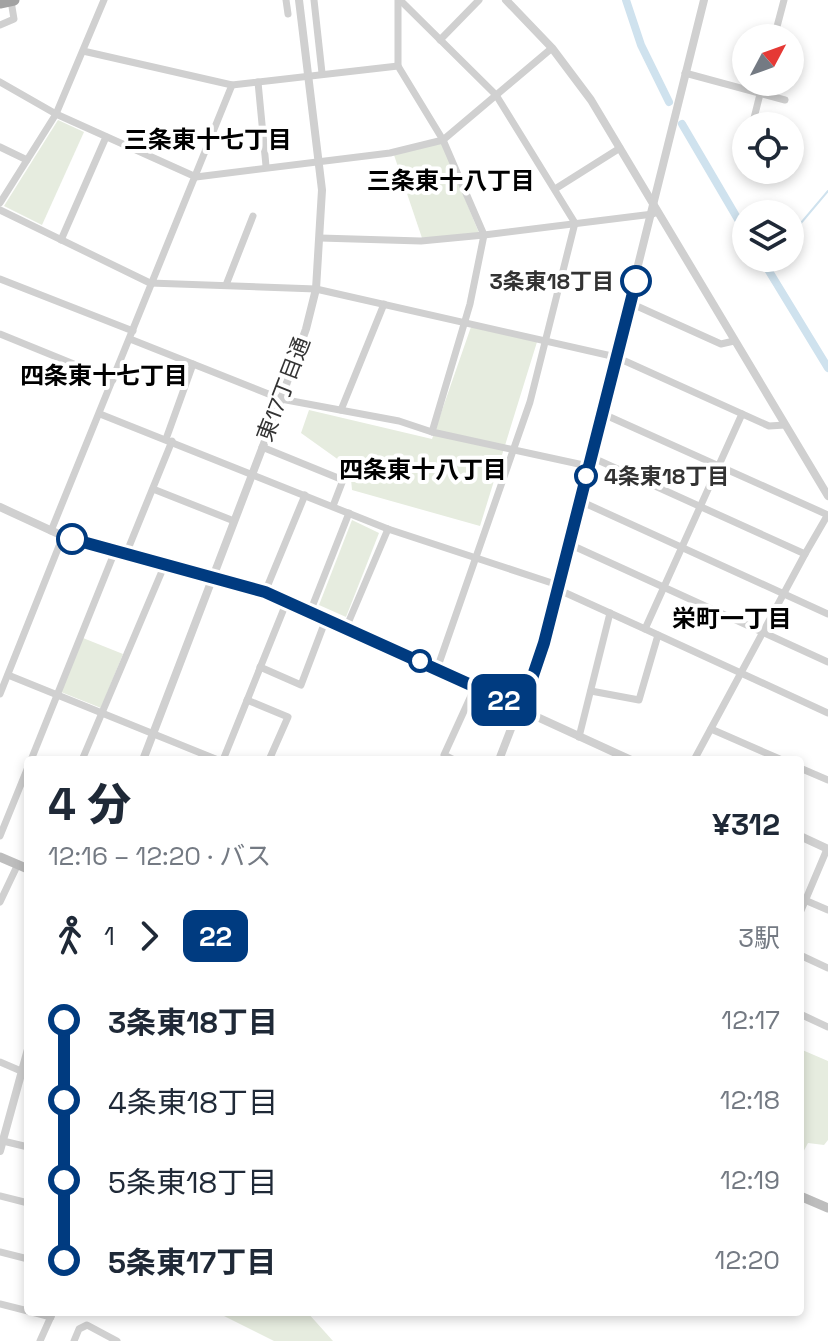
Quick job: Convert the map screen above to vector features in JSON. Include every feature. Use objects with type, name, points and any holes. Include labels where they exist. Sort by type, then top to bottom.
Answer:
[{"type":"highway","points":[[0,3],[12,0]]},
{"type":"main road","points":[[0,857],[24,867]]},
{"type":"main road","points":[[804,1198],[828,1208]]},
{"type":"street","points":[[0,25],[14,19],[12,0]]},
{"type":"street","points":[[0,203],[56,114],[104,1],[113,0]]},
{"type":"street","points":[[286,0],[288,14]]},
{"type":"street","name":"東17丁目通","points":[[145,756],[281,399],[306,329],[316,289],[320,238],[319,161],[299,0]]},
{"type":"street","points":[[314,0],[322,73]]},
{"type":"street","points":[[399,0],[496,95],[575,223],[546,342],[513,451],[437,669]]},
{"type":"street","points":[[399,0],[398,66],[443,140],[484,235],[464,322],[432,432]]},
{"type":"street","points":[[440,40],[479,0]]},
{"type":"street","points":[[506,0],[552,48],[591,100],[654,210],[828,496]]},
{"type":"street","points":[[501,756],[522,708],[558,587],[704,0]]},
{"type":"street","points":[[778,24],[784,0]]},
{"type":"street","points":[[0,82],[56,114],[196,177],[390,153],[443,140],[552,48]]},
{"type":"street","points":[[83,51],[232,85],[398,66]]},
{"type":"street","points":[[685,73],[732,86]]},
{"type":"street","points":[[258,82],[266,166]]},
{"type":"street","points":[[51,531],[232,85]]},
{"type":"street","points":[[771,96],[785,100]]},
{"type":"street","points":[[61,240],[106,137]]},
{"type":"street","points":[[0,147],[27,160]]},
{"type":"street","points":[[555,189],[620,148]]},
{"type":"street","points":[[0,210],[150,283],[316,289],[384,304],[616,357],[769,426],[785,425]]},
{"type":"street","points":[[320,238],[421,241],[575,223],[654,210]]},
{"type":"street","points":[[226,285],[253,216]]},
{"type":"street","points":[[0,279],[281,399],[588,466]]},
{"type":"street","points":[[630,303],[721,344],[734,341]]},
{"type":"street","points":[[341,410],[384,304]]},
{"type":"street","points":[[0,334],[113,380]]},
{"type":"street","points":[[126,554],[153,489],[193,364]]},
{"type":"street","points":[[601,413],[828,516],[696,756]]},
{"type":"street","points":[[100,414],[252,472],[388,529],[558,587],[828,713]]},
{"type":"street","points":[[645,629],[742,414]]},
{"type":"street","points":[[262,447],[343,480],[333,506]]},
{"type":"street","points":[[591,457],[805,554]]},
{"type":"street","points":[[153,489],[234,521]]},
{"type":"street","points":[[265,592],[305,495]]},
{"type":"street","points":[[580,501],[828,614]]},
{"type":"street","points":[[0,507],[63,536],[265,592],[622,756]]},
{"type":"street","points":[[310,612],[349,513]]},
{"type":"street","points":[[346,628],[388,529]]},
{"type":"street","points":[[0,694],[63,536]]},
{"type":"street","points":[[569,544],[828,662]]},
{"type":"street","points":[[33,756],[115,551]]},
{"type":"street","points":[[84,756],[165,564]]},
{"type":"street","points":[[222,756],[287,601]]},
{"type":"street","points":[[579,737],[610,613]]},
{"type":"street","points":[[260,667],[301,685],[326,619]]},
{"type":"street","points":[[591,691],[639,700],[658,635]]},
{"type":"street","points":[[8,675],[210,756]]},
{"type":"street","points":[[446,756],[475,687]]},
{"type":"street","points":[[247,700],[288,717],[271,756]]},
{"type":"street","points":[[711,729],[773,756]]},
{"type":"street","points":[[804,770],[828,780]]},
{"type":"street","points":[[0,836],[24,777]]},
{"type":"street","points":[[804,838],[828,849],[804,897]]},
{"type":"street","points":[[0,902],[18,864]]},
{"type":"street","points":[[804,899],[828,910]]},
{"type":"street","points":[[804,957],[828,968]]},
{"type":"street","points":[[804,1016],[828,1027]]},
{"type":"street","points":[[0,1062],[21,1071]]},
{"type":"street","points":[[0,1151],[24,1062]]},
{"type":"street","points":[[3,1141],[24,1146]]},
{"type":"street","points":[[0,1196],[24,1202]]},
{"type":"street","points":[[0,1252],[24,1258]]},
{"type":"street","points":[[0,1304],[24,1310]]},
{"type":"street","points":[[40,1341],[51,1316]]},
{"type":"street","points":[[74,1341],[79,1329],[87,1325],[117,1341]]},
{"type":"shaded area","points":[[58,120],[84,132],[42,225],[4,206]]},
{"type":"shaded area","points":[[442,143],[479,233],[422,238],[394,155]]},
{"type":"shaded area","points":[[472,324],[537,342],[480,526],[352,490],[350,468],[301,433],[309,410],[432,439]]},
{"type":"shaded area","points":[[352,520],[379,533],[346,617],[319,605]]},
{"type":"shaded area","points":[[83,638],[123,654],[101,708],[61,692]]},
{"type":"shaded area","points":[[804,1051],[828,1061],[828,1140],[824,1145],[808,1143],[804,1150]]},
{"type":"shaded area","points":[[224,1316],[311,1316],[333,1341],[274,1341]]},
{"type":"waterway","points":[[626,0],[641,45],[669,102]]},
{"type":"waterway","points":[[682,124],[732,209]]},
{"type":"waterway","points":[[804,219],[828,191]]},
{"type":"waterway","points":[[770,272],[828,368]]},
{"type":"bus line","name":"22","points":[[72,539],[265,592],[522,708],[544,643],[636,281]]},
{"type":"place","name":"3条東18丁目","points":[[636,281]]},
{"type":"place","name":"4条東18丁目","points":[[586,476]]},
{"type":"district","name":"三条東十七丁目","points":[[208,140]]},
{"type":"district","name":"三条東十八丁目","points":[[451,181]]},
{"type":"district","name":"四条東十七丁目","points":[[104,376]]},
{"type":"district","name":"四条東十八丁目","points":[[423,470]]},
{"type":"district","name":"栄町一丁目","points":[[732,619]]}]
